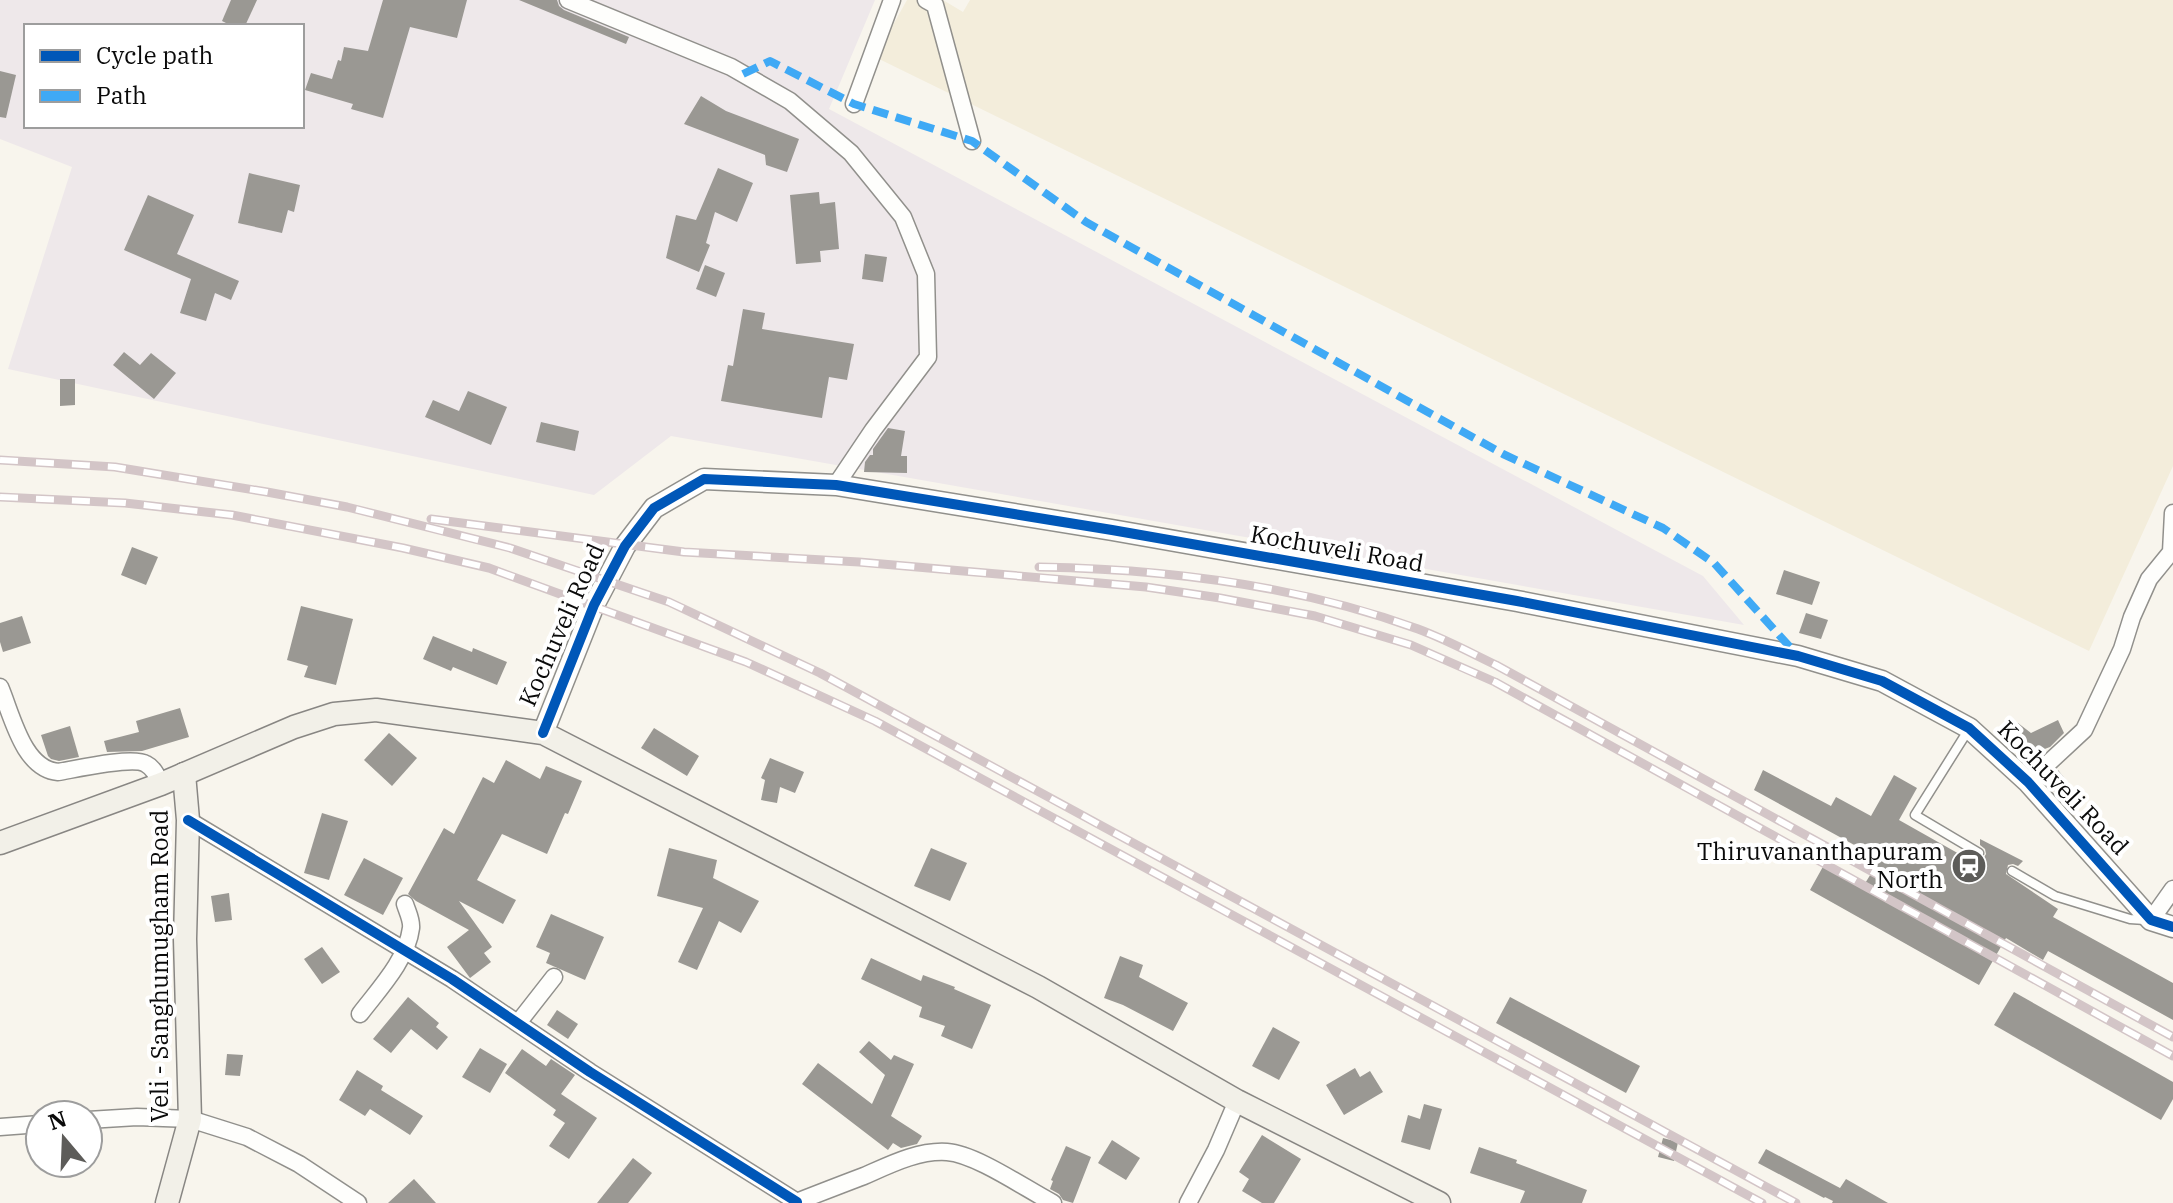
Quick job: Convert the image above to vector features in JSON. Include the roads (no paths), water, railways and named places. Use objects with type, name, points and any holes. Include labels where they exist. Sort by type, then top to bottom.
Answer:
[{"type":"main road","points":[[0,843],[161,784],[294,727],[334,714],[376,710],[543,733],[1038,987],[1237,1101],[1439,1203]]},
{"type":"main road","name":"Veli - Sanghumugham Road","points":[[167,1203],[190,1119],[185,939],[188,820],[184,774]]},
{"type":"street","points":[[568,0],[731,67],[790,101],[851,153],[903,217],[926,274],[928,357],[836,485]]},
{"type":"street","points":[[854,104],[892,0]]},
{"type":"street","points":[[926,0],[935,5],[972,141]]},
{"type":"street","name":"Kochuveli Road","points":[[543,733],[594,605],[625,546],[654,508],[704,479],[836,485],[1486,596],[1798,656],[1882,681],[1969,728],[2028,782],[2151,920]]},
{"type":"street","points":[[2028,782],[2084,730],[2122,649],[2149,579],[2171,552],[2173,513]]},
{"type":"street","points":[[0,687],[23,744],[40,766],[58,772],[140,761],[154,770],[161,784]]},
{"type":"street","points":[[188,820],[452,979],[590,1072],[796,1202],[904,1160],[947,1152],[983,1165],[1053,1203]]},
{"type":"street","points":[[2173,889],[2151,920],[2173,927]]},
{"type":"street","points":[[360,1014],[398,963],[404,950],[412,925],[405,904]]},
{"type":"street","points":[[518,1023],[554,977]]},
{"type":"street","points":[[1188,1203],[1237,1101]]},
{"type":"street","points":[[104,1119],[190,1119],[247,1137],[299,1164],[358,1203]]},
{"type":"street","points":[[0,1127],[24,1125]]},
{"type":"lane","points":[[1969,728],[1915,815],[1979,853]]},
{"type":"lane","points":[[2012,871],[2055,896],[2130,919],[2151,920]]},
{"type":"railway","points":[[0,460],[115,467],[347,507],[510,548],[669,602],[820,673],[1796,1203]]},
{"type":"railway","points":[[0,497],[125,503],[232,515],[403,548],[489,568],[746,662],[875,721],[1762,1203]]},
{"type":"railway","points":[[431,519],[684,552],[859,562],[1146,587],[1315,616],[1411,645],[1495,682],[2173,1056]]},
{"type":"railway","points":[[1039,567],[1136,571],[1232,582],[1326,601],[1428,633],[1496,665],[2173,1037]]},
{"type":"place","name":"Thiruvananthapuram North","points":[[1969,866]]}]
